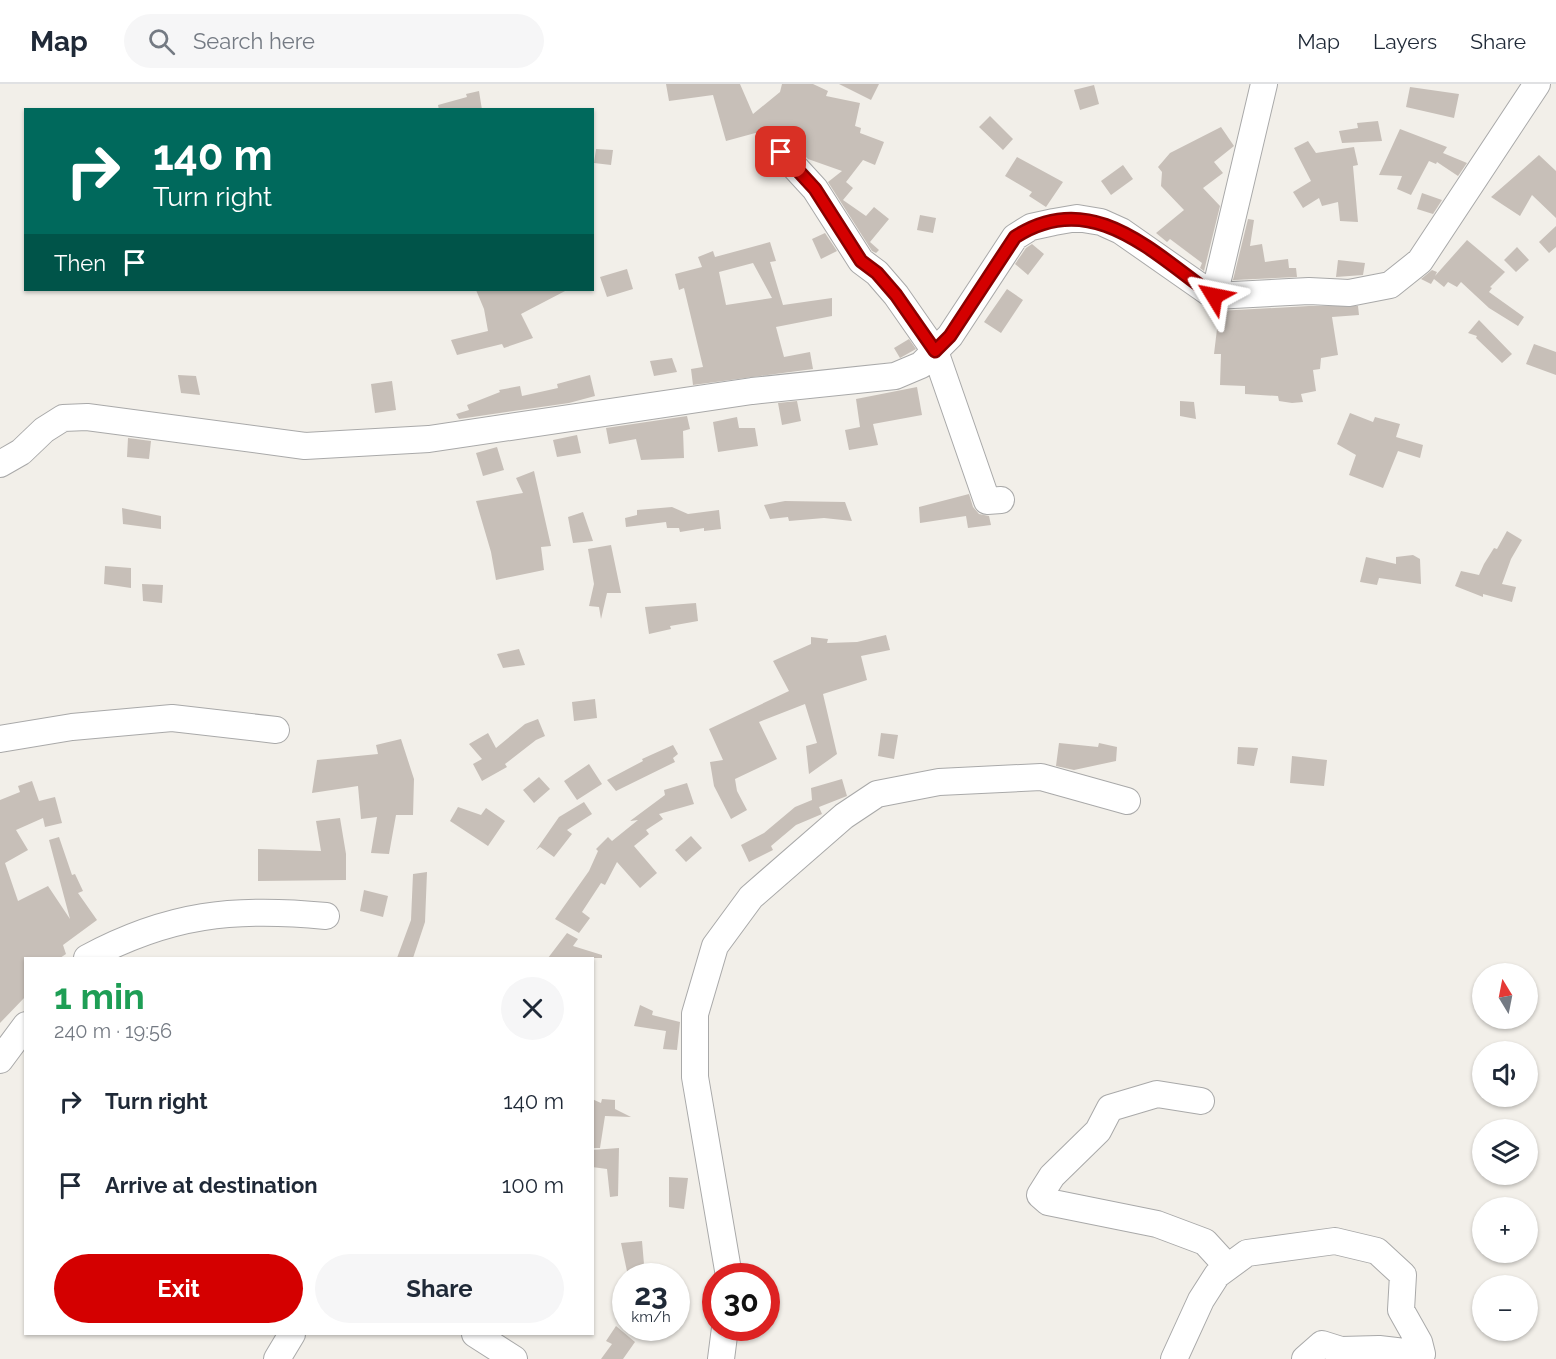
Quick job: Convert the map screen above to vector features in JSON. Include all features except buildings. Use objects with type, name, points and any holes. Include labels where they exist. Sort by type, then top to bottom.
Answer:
[{"type":"street","points":[[1214,296],[1264,84]]},
{"type":"street","points":[[0,464],[21,452],[44,430],[63,418],[87,417],[305,446],[429,439],[752,391],[895,376],[921,365],[950,336],[1015,237],[1031,226],[1077,218],[1101,222],[1121,231],[1214,296],[1309,291],[1349,292],[1390,285],[1420,261],[1537,84]]},
{"type":"street","points":[[771,141],[815,189],[861,261],[877,273],[896,295],[935,351],[987,501],[1001,500]]},
{"type":"street","points":[[0,739],[72,727],[172,718],[276,729]]},
{"type":"street","points":[[727,1263],[695,1077],[695,1014],[715,946],[751,897],[844,816],[877,794],[939,782],[1041,777],[1126,801]]},
{"type":"street","points":[[89,957],[124,938],[167,923],[217,914],[277,911],[326,916]]},
{"type":"street","points":[[0,1060],[24,1028]]},
{"type":"street","points":[[1200,1101],[1157,1094],[1110,1108],[1098,1131],[1052,1176],[1040,1195],[1048,1202],[1157,1224],[1204,1242],[1227,1266]]},
{"type":"street","points":[[1174,1359],[1201,1300],[1217,1275],[1247,1253],[1335,1241],[1377,1251],[1402,1275],[1401,1310],[1419,1342],[1422,1354],[1378,1348],[1341,1350],[1322,1344],[1305,1359]]},
{"type":"street","points":[[277,1359],[291,1335]]},
{"type":"street","points":[[477,1335],[514,1359]]},
{"type":"street","points":[[721,1359],[723,1341]]},
{"type":"route","points":[[781,152],[815,189],[831,218],[852,244],[861,261],[877,273],[896,295],[935,351],[950,336],[1015,237],[1031,226],[1077,218],[1101,222],[1121,231],[1214,296]]}]
